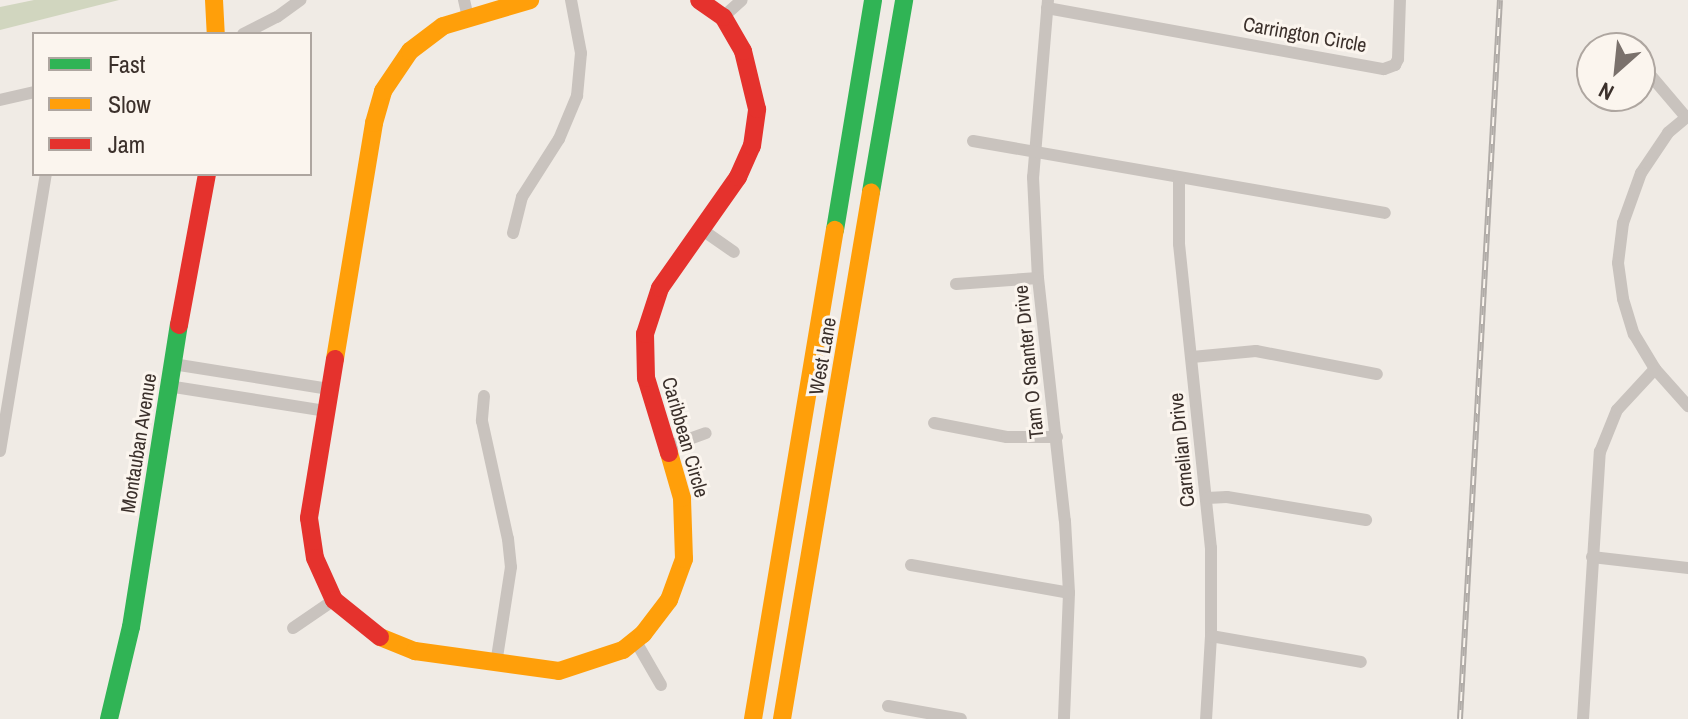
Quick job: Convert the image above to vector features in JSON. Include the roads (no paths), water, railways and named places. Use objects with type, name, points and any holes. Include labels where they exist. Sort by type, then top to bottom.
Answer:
[{"type":"street","points":[[214,0],[216,32]]},
{"type":"street","points":[[247,32],[277,17],[300,0]]},
{"type":"street","name":"Caribbean Circle","points":[[530,0],[466,8],[425,38],[402,61],[383,91],[374,123],[309,518],[315,558],[334,600],[357,622],[391,643],[496,664],[559,671],[580,667],[623,650],[635,640],[669,600],[684,559],[686,522],[646,378],[645,334],[660,288],[738,177],[752,146],[756,121],[751,69],[723,17],[699,0]]},
{"type":"street","points":[[513,233],[522,197],[559,139],[577,96],[581,53],[571,0]]},
{"type":"street","points":[[723,17],[742,0]]},
{"type":"street","name":"West Lane","points":[[753,719],[873,0]]},
{"type":"street","name":"West Lane","points":[[782,719],[904,0]]},
{"type":"street","name":"Carrington Circle","points":[[1048,4],[1384,69],[1395,65],[1398,59],[1400,0]]},
{"type":"street","name":"Tam O Shanter Drive","points":[[1048,4],[1034,151],[1038,278],[1057,437],[1069,593],[1064,719]]},
{"type":"street","points":[[1656,81],[1687,116],[1668,133],[1641,173],[1627,206],[1619,245],[1620,281],[1627,317],[1641,348],[1688,406]]},
{"type":"street","points":[[0,100],[32,92]]},
{"type":"street","points":[[973,141],[1385,213]]},
{"type":"street","points":[[0,451],[46,176]]},
{"type":"street","name":"Montauban Avenue","points":[[109,719],[131,627],[168,386],[207,176]]},
{"type":"street","name":"Carnelian Drive","points":[[1179,179],[1179,244],[1207,498],[1211,636],[1206,719]]},
{"type":"street","points":[[701,229],[734,252]]},
{"type":"street","points":[[956,284],[1038,278]]},
{"type":"street","points":[[1192,357],[1256,351],[1377,374]]},
{"type":"street","points":[[173,364],[329,389]]},
{"type":"street","points":[[1583,719],[1597,465],[1605,437],[1624,401],[1655,369]]},
{"type":"street","points":[[168,386],[325,411]]},
{"type":"street","points":[[484,396],[482,421],[508,539],[511,567],[496,664]]},
{"type":"street","points":[[934,423],[1007,437],[1057,437]]},
{"type":"street","points":[[667,447],[706,433]]},
{"type":"street","points":[[1207,498],[1227,497],[1366,520]]},
{"type":"street","points":[[1592,557],[1688,568]]},
{"type":"street","points":[[911,565],[1069,593]]},
{"type":"street","points":[[293,628],[334,600]]},
{"type":"street","points":[[1211,636],[1361,662]]},
{"type":"street","points":[[635,640],[661,685]]},
{"type":"street","points":[[888,706],[961,719]]},
{"type":"railway","points":[[1460,719],[1500,0]]}]
